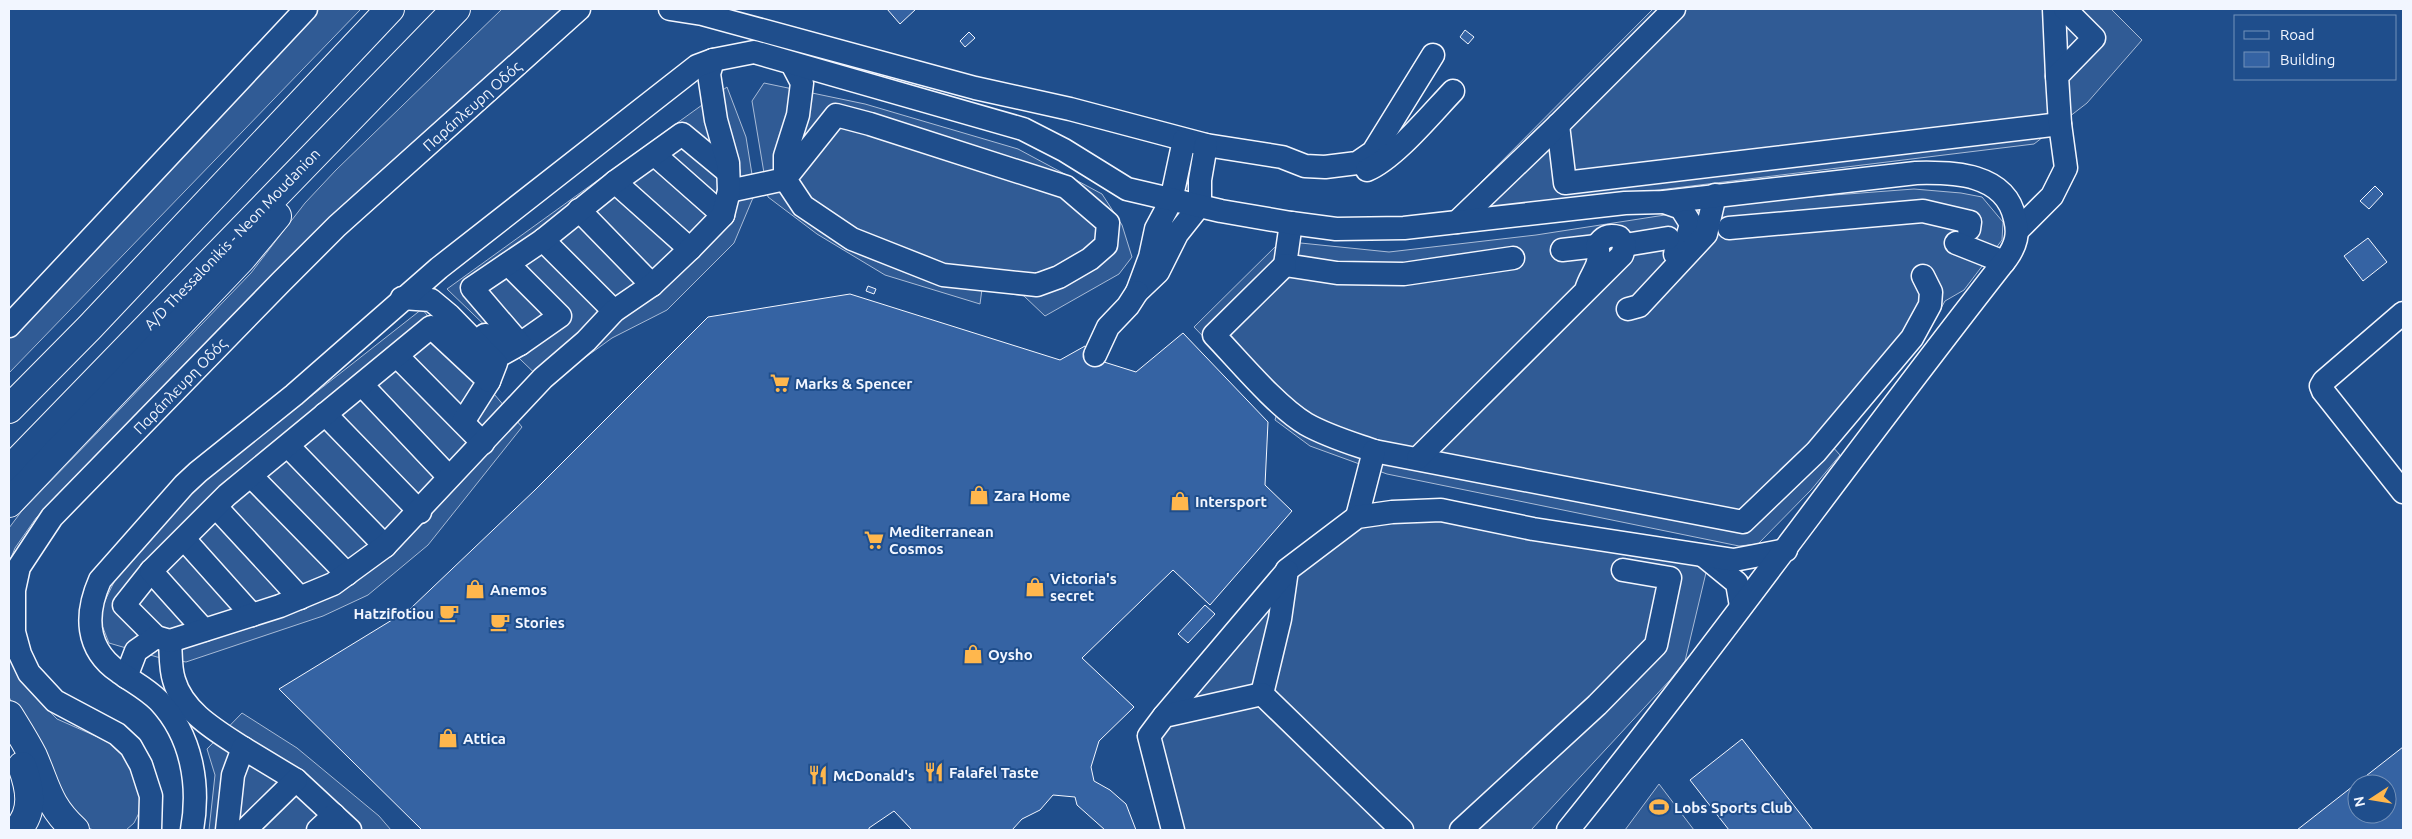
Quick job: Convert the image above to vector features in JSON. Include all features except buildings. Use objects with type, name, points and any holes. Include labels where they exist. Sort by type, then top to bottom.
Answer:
[{"type":"highway","points":[[367,32],[384,9]]},
{"type":"highway","points":[[9,409],[89,328],[390,9]]},
{"type":"highway","name":"A/D Thessalonikis - Neon Moudanion","points":[[9,470],[456,9]]},
{"type":"highway","points":[[9,503],[242,258],[312,173],[335,133]]},
{"type":"highway","points":[[9,715],[33,756],[41,781],[59,815],[75,830]]},
{"type":"highway","points":[[9,740],[16,751],[30,790],[30,808],[23,824],[17,830]]},
{"type":"street","points":[[9,326],[306,9]]},
{"type":"street","points":[[572,14],[596,9]]},
{"type":"street","points":[[670,9],[697,11],[975,88],[1070,109],[1184,140],[1282,157],[1340,179],[1376,166],[1418,128],[1453,92]]},
{"type":"street","points":[[1457,222],[1558,126],[1674,9]]},
{"type":"street","points":[[2018,230],[2052,196],[2066,168],[2060,124],[2054,9]]},
{"type":"street","points":[[2058,76],[2094,38],[2065,9]]},
{"type":"street","name":"Παράπλευρη Οδός","points":[[146,824],[151,796],[147,780],[131,747],[117,734],[56,701],[29,672],[20,654],[14,632],[14,590],[19,567],[52,517],[281,282],[337,226],[459,119],[572,14]]},
{"type":"street","points":[[192,830],[196,782],[182,735],[172,716],[144,688],[105,662],[95,646],[90,614],[92,598],[100,580],[191,478],[294,395],[402,298],[439,268],[697,66],[713,60],[754,52],[1023,129],[1064,150],[1127,189],[1171,200],[1291,223],[1336,229],[1404,228],[1626,203],[1664,202],[1901,174],[1957,173],[1986,181],[2001,193],[2012,208],[2018,230],[2014,247],[2008,257],[1786,550],[1741,606],[1656,721],[1568,830]]},
{"type":"street","points":[[1306,166],[1326,168],[1357,163],[1373,152],[1433,55]]},
{"type":"street","points":[[710,112],[709,74],[713,60]]},
{"type":"street","points":[[502,361],[472,288],[543,240],[615,182],[682,134],[728,181],[785,179],[836,116],[870,124],[1066,187],[1108,223],[1106,245],[1090,259],[1059,278],[1037,284],[943,275],[852,239],[803,206],[785,179],[785,156],[798,115],[802,83],[792,64]]},
{"type":"street","points":[[785,179],[815,89],[831,74]]},
{"type":"street","points":[[126,677],[136,651],[163,639],[204,630],[300,598],[333,584],[385,546],[420,512],[449,477],[543,378],[586,341],[614,311],[652,285],[723,215],[728,181],[728,163],[710,112],[689,81],[678,80]]},
{"type":"street","points":[[1558,126],[1565,183],[2060,124]]},
{"type":"street","points":[[1095,355],[1108,327],[1128,306],[1137,292],[1150,257],[1156,229],[1171,200],[1184,140]]},
{"type":"street","points":[[1137,292],[1158,272],[1177,234],[1200,205],[1200,180],[1206,145]]},
{"type":"street","points":[[655,155],[723,215]]},
{"type":"street","points":[[615,182],[690,249]]},
{"type":"street","points":[[1664,202],[1681,208],[1690,224],[1686,242],[1632,298],[1628,310],[1639,306],[1706,234],[1715,195]]},
{"type":"street","points":[[579,210],[652,285]]},
{"type":"street","points":[[1729,228],[1923,211],[1970,222],[1964,235],[2008,257]]},
{"type":"street","points":[[1291,223],[1285,264],[1214,335],[1252,375],[1304,423],[1324,434],[1374,451],[1743,522],[1816,452],[1912,338],[1930,305],[1931,292],[1923,276]]},
{"type":"street","points":[[1586,290],[1589,280],[1598,268],[1600,254],[1598,246],[1602,239],[1611,235],[1619,237],[1625,245]]},
{"type":"street","points":[[1625,245],[1668,238]]},
{"type":"street","points":[[543,240],[614,311]]},
{"type":"street","points":[[1418,458],[1622,255],[1625,245]]},
{"type":"street","points":[[1562,250],[1598,246]]},
{"type":"street","points":[[1285,264],[1337,273],[1404,274],[1513,258]]},
{"type":"street","points":[[508,264],[586,341]]},
{"type":"street","points":[[439,268],[440,286],[502,361]]},
{"type":"street","points":[[402,298],[431,300],[502,361]]},
{"type":"street","points":[[2403,313],[2324,381],[2321,386],[2403,492]]},
{"type":"street","points":[[463,422],[502,361],[560,316]]},
{"type":"street","points":[[350,830],[326,823],[296,780],[212,728],[189,708],[174,680],[163,639],[124,605],[151,571],[216,507],[430,326],[502,361]]},
{"type":"street","points":[[396,356],[483,443]]},
{"type":"street","points":[[362,385],[449,477]]},
{"type":"street","points":[[325,414],[420,512]]},
{"type":"street","points":[[288,446],[385,546]]},
{"type":"street","points":[[1357,518],[1374,451]]},
{"type":"street","points":[[251,476],[347,574]]},
{"type":"street","points":[[216,507],[300,598]]},
{"type":"street","points":[[1173,830],[1149,736],[1287,570],[1357,518],[1392,512],[1441,510],[1533,529],[1734,560],[1786,550]]},
{"type":"street","points":[[184,539],[252,615]]},
{"type":"street","points":[[1704,556],[1737,583],[1741,606]]},
{"type":"street","points":[[1262,694],[1280,619],[1287,570]]},
{"type":"street","points":[[1461,830],[1597,705],[1656,645],[1670,578],[1623,570]]},
{"type":"street","points":[[151,571],[204,630]]},
{"type":"street","points":[[1164,716],[1262,694]]},
{"type":"street","points":[[1262,694],[1402,830]]},
{"type":"street","points":[[240,826],[233,775],[243,748]]},
{"type":"street","points":[[240,826],[296,780]]},
{"type":"shaded area","points":[[318,9],[361,9],[9,373],[9,336]]},
{"type":"shaded area","points":[[502,9],[562,9],[437,121],[229,319],[36,518],[15,548],[9,563],[9,528],[21,512],[251,273],[305,203],[336,170]]},
{"type":"shaded area","points":[[1653,9],[2111,9],[2142,40],[2087,103],[2034,144],[1487,211],[1481,182]]},
{"type":"shaded area","points":[[764,83],[865,104],[1018,149],[1102,194],[1122,225],[1132,257],[1119,274],[1045,316],[1024,296],[982,289],[980,304],[885,275],[817,234],[768,197],[752,101]]},
{"type":"shaded area","points":[[727,87],[746,137],[755,193],[734,243],[667,310],[612,338],[547,385],[447,289]]},
{"type":"shaded area","points":[[1914,189],[1961,193],[1982,197],[2003,222],[2002,240],[1964,290],[1945,301],[1925,337],[1871,405],[1831,445],[1840,455],[1811,490],[1758,544],[1739,546],[1387,474],[1310,446],[1275,420],[1277,413],[1194,327],[1281,241],[1389,252],[1536,235],[1710,208],[1808,197]]},
{"type":"shaded area","points":[[422,309],[522,427],[428,545],[368,595],[323,616],[186,662],[157,657],[109,643],[98,615],[116,578],[193,489]]},
{"type":"shaded area","points":[[1396,513],[1709,560],[1685,661],[1670,680],[1531,830],[1162,830],[1137,735],[1297,553]]},
{"type":"shaded area","points":[[9,654],[25,686],[57,719],[109,742],[124,753],[142,793],[140,811],[134,823],[126,830],[93,830],[77,822],[9,697]]},
{"type":"shaded area","points":[[242,713],[297,748],[379,816],[391,830],[209,830],[215,775],[207,749]]},
{"type":"shaded area","name":"Lobs Sports Club","points":[[1659,784],[1694,830],[1625,830]]},
{"type":"place","name":"Marks & Spencer","points":[[780,383]]},
{"type":"place","name":"Zara Home","points":[[979,495]]},
{"type":"place","name":"Intersport","points":[[1180,501]]},
{"type":"place","name":"Mediterranean Cosmos","points":[[874,540]]},
{"type":"place","name":"Victoria's secret","points":[[1035,587]]},
{"type":"place","name":"Anemos","points":[[475,589]]},
{"type":"place","name":"Hatzifotiou","points":[[449,613]]},
{"type":"place","name":"Stories","points":[[500,622]]},
{"type":"place","name":"Oysho","points":[[973,654]]},
{"type":"place","name":"Attica","points":[[448,738]]},
{"type":"place","name":"Falafel Taste","points":[[934,772]]},
{"type":"place","name":"McDonald's","points":[[818,775]]},
{"type":"place","name":"Lobs Sports Club","points":[[1659,807]]}]
